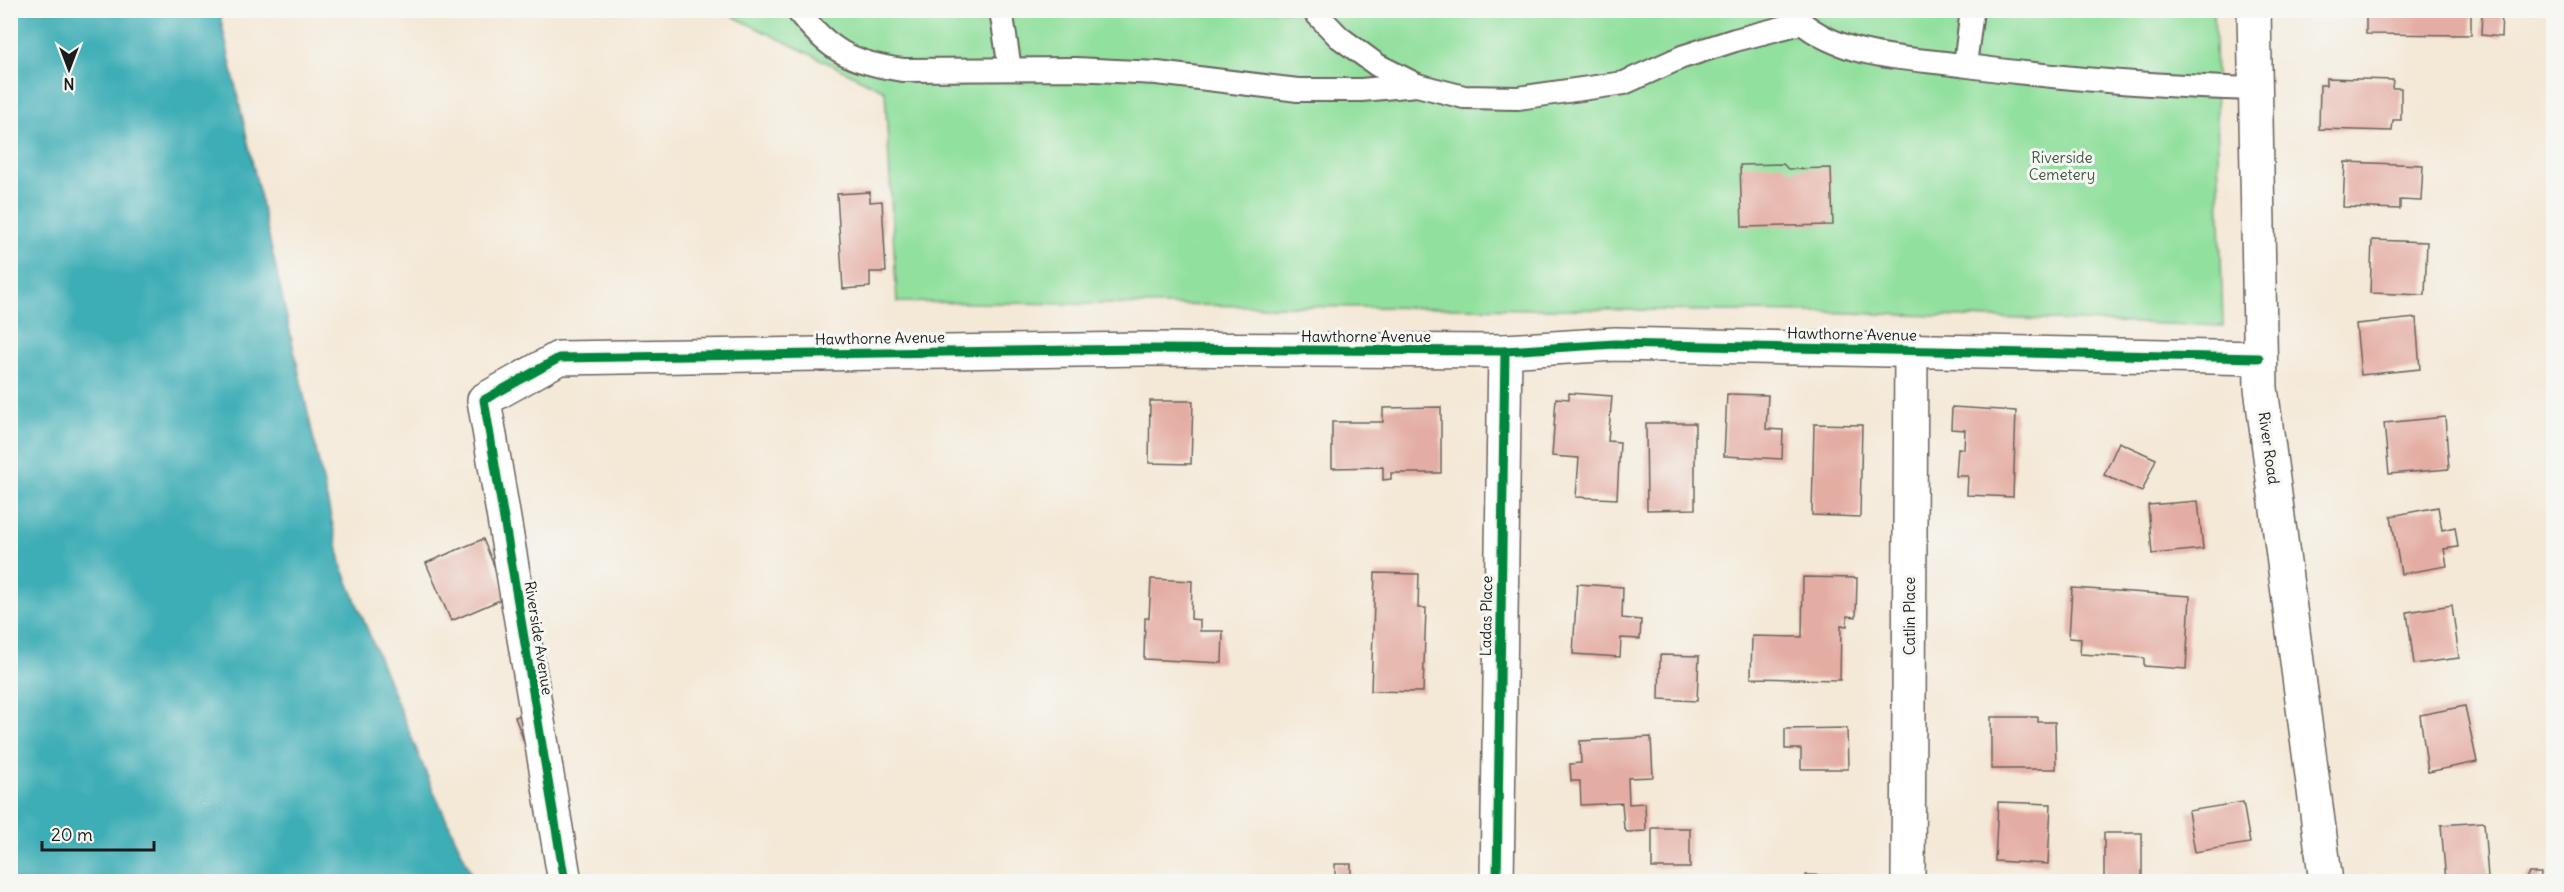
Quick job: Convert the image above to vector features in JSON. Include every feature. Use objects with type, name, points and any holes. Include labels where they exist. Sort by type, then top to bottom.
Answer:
[{"type":"street","name":"River Road","points":[[2254,10],[2259,358],[2326,882]]},
{"type":"street","name":"Hawthorne Avenue","points":[[484,400],[559,358],[1144,349],[1505,351],[1615,344],[2259,358]]},
{"type":"street","name":"Ladas Place","points":[[1497,882],[1505,351]]},
{"type":"street","name":"Catlin Place","points":[[1908,882],[1911,351]]},
{"type":"street","name":"Riverside Avenue","points":[[484,400],[565,882]]},
{"type":"lane","points":[[797,10],[831,46],[852,59],[878,67],[903,70],[1075,69],[1157,73],[1298,90],[1361,90],[1417,85]]},
{"type":"lane","points":[[1001,10],[1010,69]]},
{"type":"lane","points":[[1313,10],[1339,37],[1377,65],[1417,85],[1464,97],[1518,98],[1624,83],[1682,57],[1795,17],[1823,37],[1862,51],[1900,60],[1965,65],[2022,74],[2180,87],[2255,89]]},
{"type":"lane","points":[[1965,65],[1971,10]]},
{"type":"green space","name":"Riverside Cemetery","points":[[722,11],[2214,11],[2223,326],[1820,312],[897,302],[885,91]]},
{"type":"water","points":[[10,11],[219,11],[342,567],[433,790],[475,881],[11,881]]},
{"type":"building","points":[[2366,10],[2471,10],[2471,35],[2366,34]]},
{"type":"building","points":[[2482,10],[2502,10],[2501,37],[2481,35]]},
{"type":"building","points":[[2326,78],[2393,80],[2392,88],[2401,88],[2401,120],[2393,120],[2392,131],[2319,129],[2320,85],[2326,85]]},
{"type":"building","points":[[2345,162],[2423,165],[2421,201],[2400,200],[2400,209],[2343,207]]},
{"type":"building","points":[[1783,164],[1788,169],[1831,168],[1833,225],[1742,227],[1740,165]]},
{"type":"building","points":[[870,192],[870,202],[882,201],[886,272],[870,272],[870,287],[843,289],[837,194]]},
{"type":"building","points":[[2372,240],[2427,242],[2425,295],[2370,293]]},
{"type":"building","points":[[2416,318],[2420,369],[2361,375],[2356,324]]},
{"type":"building","points":[[1569,393],[1612,396],[1608,441],[1620,442],[1617,499],[1576,497],[1579,458],[1552,456],[1556,398],[1569,399]]},
{"type":"building","points":[[1727,394],[1768,395],[1766,429],[1783,430],[1782,459],[1724,456]]},
{"type":"building","points":[[1150,401],[1193,401],[1191,464],[1149,463]]},
{"type":"building","points":[[1441,407],[1441,473],[1391,473],[1391,479],[1383,480],[1383,467],[1332,468],[1332,422],[1383,422],[1383,408]]},
{"type":"building","points":[[1952,407],[2016,411],[2013,497],[1967,495],[1968,476],[1956,476],[1958,448],[1964,449],[1965,430],[1951,429]]},
{"type":"building","points":[[2445,417],[2449,469],[2389,474],[2384,423]]},
{"type":"building","points":[[1646,423],[1695,423],[1695,509],[1647,510]]},
{"type":"building","points":[[1814,424],[1862,425],[1860,517],[1812,515]]},
{"type":"building","points":[[2119,442],[2156,459],[2142,492],[2104,475]]},
{"type":"building","points":[[2198,501],[2203,549],[2152,554],[2148,505]]},
{"type":"building","points":[[2438,507],[2442,530],[2455,527],[2458,547],[2444,549],[2447,566],[2401,574],[2391,516]]},
{"type":"building","points":[[483,539],[507,597],[451,621],[426,563]]},
{"type":"building","points":[[1375,573],[1419,574],[1418,608],[1426,608],[1423,692],[1371,691]]},
{"type":"building","points":[[1803,577],[1857,578],[1856,617],[1847,616],[1847,626],[1841,625],[1840,680],[1751,678],[1752,636],[1802,637]]},
{"type":"building","points":[[1151,579],[1192,581],[1191,619],[1200,620],[1200,631],[1223,631],[1222,663],[1144,659],[1145,618],[1149,618]]},
{"type":"building","points":[[1577,584],[1623,587],[1622,618],[1641,620],[1640,639],[1621,638],[1620,657],[1573,654]]},
{"type":"building","points":[[2072,588],[2190,596],[2186,669],[2144,666],[2144,658],[2080,654],[2081,639],[2069,638]]},
{"type":"building","points":[[2452,605],[2459,658],[2414,664],[2407,612]]},
{"type":"building","points":[[1660,655],[1699,656],[1697,701],[1659,699]]},
{"type":"building","points":[[2465,706],[2477,762],[2428,772],[2420,715]]},
{"type":"building","points":[[525,714],[538,739],[525,744],[515,717]]},
{"type":"building","points":[[1991,717],[2038,717],[2038,722],[2055,722],[2056,769],[1991,769]]},
{"type":"building","points":[[1847,728],[1848,769],[1801,769],[1801,749],[1785,749],[1785,729]]},
{"type":"building","points":[[1651,737],[1653,777],[1628,778],[1629,804],[1645,803],[1646,831],[1627,832],[1624,828],[1622,803],[1581,805],[1580,781],[1571,781],[1570,764],[1581,763],[1580,741]]},
{"type":"building","points":[[1998,802],[2051,804],[2048,864],[1995,861]]},
{"type":"building","points":[[2243,802],[2250,843],[2195,852],[2188,811]]},
{"type":"building","points":[[2484,822],[2488,878],[2446,881],[2441,825]]},
{"type":"building","points":[[1652,828],[1690,828],[1690,868],[1652,868]]},
{"type":"building","points":[[2104,833],[2142,833],[2142,880],[2104,880]]},
{"type":"building","points":[[1335,864],[1351,864],[1351,882],[1335,882]]},
{"type":"building","points":[[2529,873],[2541,873],[2540,882],[2524,882]]},
{"type":"building","points":[[1806,875],[1845,876],[1845,882],[1806,882]]},
{"type":"cycle path","points":[[565,882],[484,400],[559,358],[1144,349],[1505,351],[1615,344],[2259,358]]},
{"type":"cycle path","points":[[1497,882],[1505,351]]}]
